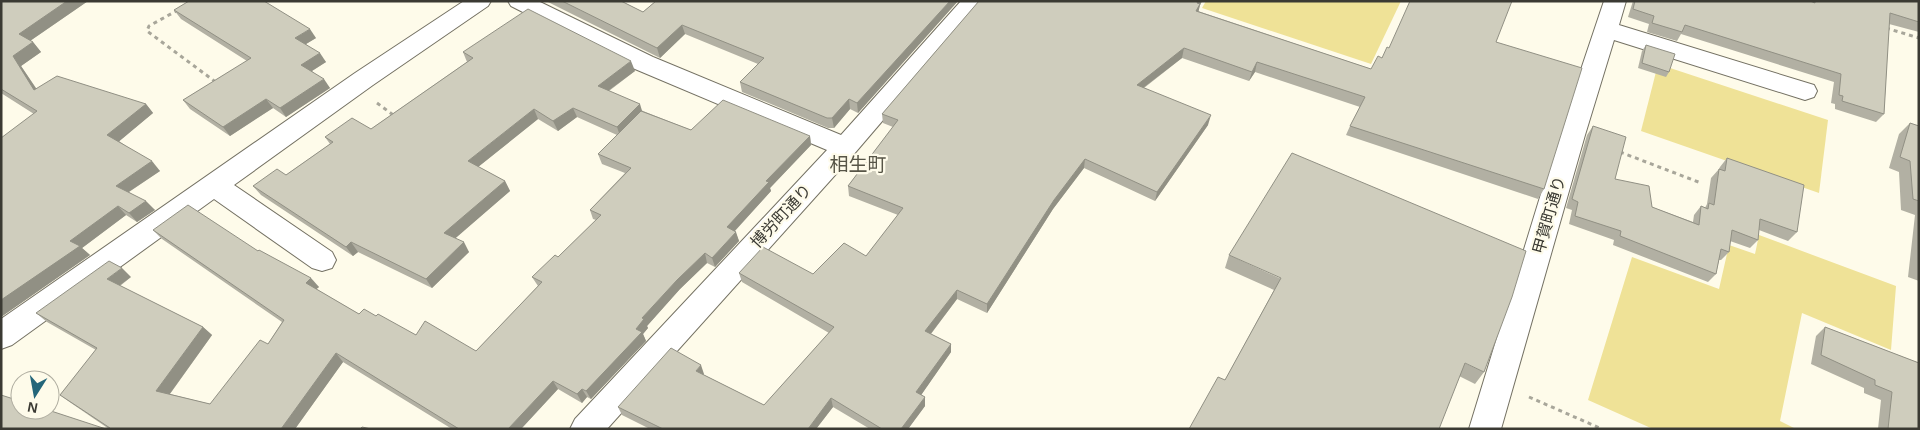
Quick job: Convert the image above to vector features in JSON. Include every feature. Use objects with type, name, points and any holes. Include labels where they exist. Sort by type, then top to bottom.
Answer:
[{"type":"street","points":[[1,336],[354,86],[480,1]]},
{"type":"street","points":[[518,1],[644,63],[845,147]]},
{"type":"street","name":"博労町通り","points":[[586,429],[845,147],[974,1]]},
{"type":"street","name":"甲賀町通り","points":[[1484,429],[1572,135],[1615,1]]},
{"type":"street","points":[[1606,29],[1805,91]]},
{"type":"street","points":[[214,185],[322,260]]},
{"type":"path","points":[[179,10],[149,26],[147,31],[224,88]]},
{"type":"path","points":[[1880,27],[1919,38]]},
{"type":"path","points":[[354,86],[399,119]]},
{"type":"path","points":[[1572,135],[1701,183]]},
{"type":"path","points":[[1498,385],[1602,429]]},
{"type":"shaded area","points":[[1206,1],[1401,1],[1371,64],[1202,8]]},
{"type":"shaded area","points":[[1658,64],[1828,120],[1819,193],[1641,131]]},
{"type":"shaded area","points":[[1759,235],[1896,286],[1891,350],[1802,313],[1780,421],[1796,429],[1653,429],[1588,400],[1632,257],[1719,289],[1729,245],[1755,254]]},
{"type":"building","points":[[1,1],[67,1],[19,34],[33,42],[13,56],[34,90],[57,76],[146,104],[107,135],[152,161],[116,186],[146,201],[129,213],[118,206],[70,241],[80,246],[1,300],[1,138],[37,111],[1,89]]},
{"type":"building","points":[[189,1],[264,1],[310,29],[295,38],[320,53],[301,65],[324,79],[280,108],[266,99],[223,127],[183,100],[251,58],[174,10]]},
{"type":"building","points":[[562,1],[621,1],[643,12],[656,1],[950,1],[857,103],[849,99],[832,118],[827,118],[740,82],[764,58],[682,25],[657,48]]},
{"type":"building","points":[[979,1],[1198,1],[1197,3],[1200,4],[1196,11],[1371,69],[1378,56],[1382,58],[1387,47],[1389,48],[1410,1],[1512,1],[1496,42],[1582,68],[1544,189],[1350,126],[1365,97],[1257,62],[1252,72],[1184,48],[1137,85],[1211,115],[1157,192],[1085,159],[1054,200],[987,304],[957,290],[925,331],[951,344],[916,392],[925,397],[901,429],[882,429],[831,398],[808,429],[663,429],[618,407],[671,348],[701,365],[696,371],[764,405],[834,327],[739,273],[763,247],[813,274],[844,243],[866,256],[903,208],[848,186],[898,120],[882,114]]},
{"type":"building","points":[[1635,1],[1810,1],[1815,3],[1815,1],[1919,1],[1919,22],[1890,13],[1884,114],[1842,101],[1843,96],[1839,95],[1841,74],[1685,25],[1682,32],[1652,23],[1654,16],[1633,9]]},
{"type":"building","points":[[528,9],[631,61],[598,86],[640,104],[617,127],[573,108],[553,121],[534,109],[468,161],[505,181],[444,233],[464,242],[426,279],[351,242],[346,247],[253,186],[277,169],[286,175],[333,142],[325,137],[352,118],[371,129],[473,58],[463,52]]},
{"type":"building","points":[[1646,45],[1675,54],[1669,72],[1642,63]]},
{"type":"building","points":[[723,100],[810,136],[766,181],[769,182],[727,227],[736,232],[712,258],[705,253],[677,280],[642,318],[644,319],[636,329],[642,332],[586,391],[582,389],[577,394],[553,381],[508,429],[459,429],[336,353],[281,429],[109,429],[60,395],[97,348],[36,313],[109,261],[122,268],[107,279],[203,327],[156,391],[210,404],[260,340],[268,344],[284,320],[153,230],[188,205],[258,251],[311,278],[306,283],[359,314],[364,309],[376,316],[378,314],[416,335],[425,321],[476,351],[542,282],[532,277],[555,255],[558,257],[601,215],[590,210],[631,168],[598,154],[641,111],[691,130]]},
{"type":"building","points":[[1910,123],[1919,126],[1919,201],[1913,199],[1910,161],[1900,157]]},
{"type":"building","points":[[1593,126],[1626,137],[1615,179],[1649,186],[1652,207],[1699,225],[1701,206],[1708,209],[1709,203],[1714,205],[1719,169],[1725,171],[1727,158],[1804,185],[1797,232],[1760,219],[1758,240],[1732,230],[1729,252],[1721,249],[1716,274],[1620,236],[1621,231],[1575,216],[1578,202],[1572,199]]},
{"type":"building","points":[[1292,153],[1526,251],[1512,297],[1484,372],[1465,363],[1439,429],[1189,429],[1218,377],[1225,380],[1281,278],[1229,255]]},
{"type":"building","points":[[1825,327],[1919,363],[1919,429],[1888,429],[1892,392],[1875,385],[1875,380],[1821,355]]},
{"type":"building","points":[[1,395],[10,398],[10,420],[60,420],[60,414],[106,429],[1,429]]},
{"type":"district","name":"相生町","points":[[858,164]]}]
